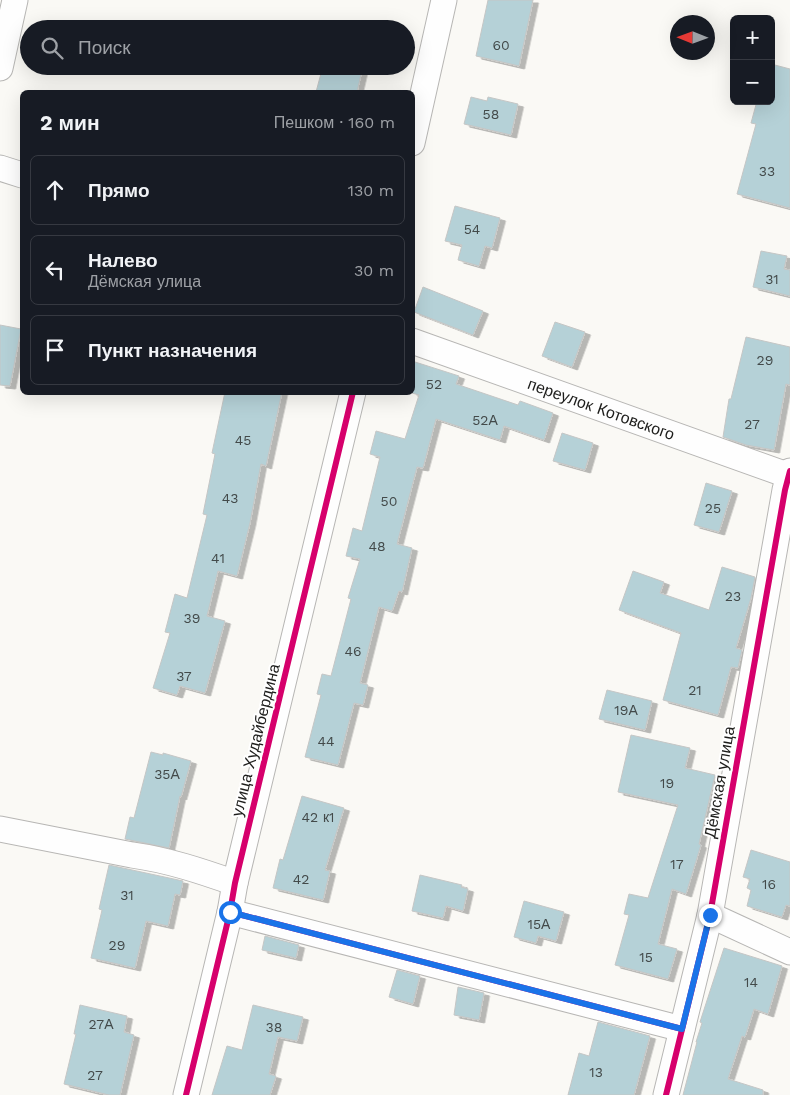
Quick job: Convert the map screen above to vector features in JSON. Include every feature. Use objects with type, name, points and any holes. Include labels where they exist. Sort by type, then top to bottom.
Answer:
[{"type":"street","points":[[0,68],[15,0]]},
{"type":"street","points":[[415,130],[444,0]]},
{"type":"street","points":[[0,168],[20,174]]},
{"type":"street","name":"переулок Котовского","points":[[415,342],[790,474]]},
{"type":"street","name":"улица Худайбердина","points":[[186,1095],[352,395]]},
{"type":"street","name":"Дёмская улица","points":[[666,1095],[710,915],[781,509],[790,474]]},
{"type":"street","points":[[0,829],[151,858],[185,866],[235,883]]},
{"type":"street","points":[[230,912],[682,1029]]},
{"type":"street","points":[[710,915],[790,952]]},
{"type":"building","points":[[488,0],[533,0],[519,66],[476,56]]},
{"type":"building","points":[[775,65],[790,69],[790,208],[737,194],[756,124],[751,123],[756,105],[775,105]]},
{"type":"building","points":[[321,75],[361,75],[357,90],[317,90]]},
{"type":"building","points":[[471,97],[487,101],[488,97],[518,104],[511,135],[464,124]]},
{"type":"building","points":[[455,206],[500,218],[492,248],[485,246],[479,266],[458,260],[462,245],[445,241]]},
{"type":"building","points":[[761,251],[787,256],[784,269],[790,270],[790,296],[753,287]]},
{"type":"building","points":[[423,287],[483,311],[473,335],[415,312]]},
{"type":"building","points":[[555,322],[585,332],[572,367],[542,356]]},
{"type":"building","points":[[0,325],[20,329],[20,334],[10,386],[0,385]]},
{"type":"building","points":[[746,337],[790,347],[790,385],[786,384],[774,450],[746,445],[723,437],[729,399],[731,399]]},
{"type":"building","points":[[415,362],[459,376],[456,384],[518,405],[520,401],[553,413],[544,440],[504,426],[500,440],[436,419],[423,468],[417,467],[397,544],[412,548],[402,592],[399,591],[392,611],[379,607],[360,683],[368,685],[363,705],[354,703],[338,765],[305,757],[321,695],[317,694],[322,674],[331,676],[351,599],[348,598],[360,559],[346,556],[353,528],[362,531],[380,457],[370,454],[376,431],[405,439],[419,395],[415,394]]},
{"type":"building","points":[[224,395],[281,395],[266,466],[261,464],[250,523],[237,576],[218,571],[207,616],[225,621],[205,693],[180,686],[177,695],[153,688],[170,633],[165,632],[175,594],[187,598],[207,515],[203,514],[215,454],[212,453]]},
{"type":"building","points":[[562,433],[593,443],[585,470],[553,461]]},
{"type":"building","points":[[706,483],[732,491],[719,532],[694,525]]},
{"type":"building","points":[[722,567],[755,577],[751,598],[736,648],[742,650],[738,668],[731,667],[718,715],[663,700],[681,633],[619,610],[633,571],[664,582],[660,593],[709,610]]},
{"type":"building","points":[[607,690],[652,701],[645,730],[599,719]]},
{"type":"building","points":[[631,735],[690,748],[685,768],[715,775],[699,844],[701,845],[686,894],[672,889],[658,944],[677,949],[668,979],[615,965],[629,915],[624,914],[629,894],[648,898],[678,805],[618,792]]},
{"type":"building","points":[[151,752],[163,755],[163,753],[191,761],[180,796],[169,848],[125,839],[130,817],[134,818]]},
{"type":"building","points":[[302,796],[344,808],[325,870],[330,871],[323,900],[273,888],[280,859],[283,860]]},
{"type":"building","points":[[751,850],[790,862],[790,906],[786,905],[782,917],[747,906],[751,890],[747,888],[750,879],[743,877]]},
{"type":"building","points":[[109,865],[183,881],[180,895],[175,894],[168,926],[146,921],[135,968],[91,958],[102,910],[99,909]]},
{"type":"building","points":[[420,875],[462,885],[461,887],[468,889],[463,911],[446,906],[443,918],[412,911]]},
{"type":"building","points":[[524,901],[564,912],[556,941],[538,936],[536,943],[514,937]]},
{"type":"building","points":[[265,936],[299,945],[296,958],[262,950]]},
{"type":"building","points":[[724,948],[782,966],[768,1014],[754,1009],[745,1037],[742,1036],[728,1079],[763,1090],[763,1095],[683,1095],[702,1023],[700,1022]]},
{"type":"building","points":[[397,970],[420,976],[413,1004],[389,997]]},
{"type":"building","points":[[458,987],[484,993],[479,1020],[454,1015]]},
{"type":"building","points":[[80,1005],[127,1016],[124,1032],[134,1035],[120,1095],[109,1095],[64,1084],[76,1034],[74,1034]]},
{"type":"building","points":[[253,1005],[303,1017],[297,1041],[278,1037],[269,1074],[276,1076],[270,1095],[212,1095],[227,1046],[242,1050]]},
{"type":"building","points":[[598,1022],[650,1036],[634,1095],[568,1095],[579,1053],[589,1056]]},
{"type":"cycle path","points":[[186,1095],[352,395]]},
{"type":"cycle path","points":[[666,1095],[710,915],[785,490],[790,471]]},
{"type":"cycle path","points":[[230,912],[682,1029]]},
{"type":"route","points":[[230,912],[682,1029],[710,915]]}]
